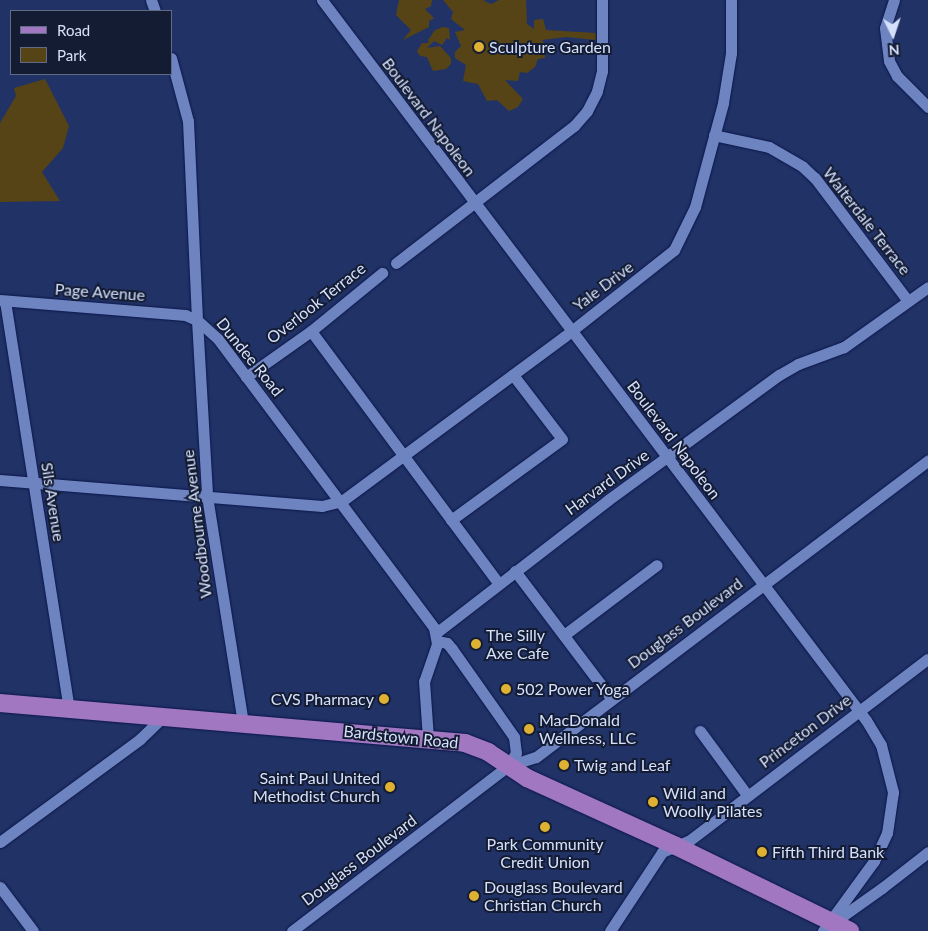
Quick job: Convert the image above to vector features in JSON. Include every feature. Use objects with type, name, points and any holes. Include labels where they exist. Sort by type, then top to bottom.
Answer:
[{"type":"main road","name":"Bardstown Road","points":[[0,703],[428,738],[481,748],[528,778],[676,846],[827,926],[850,931]]},
{"type":"street","name":"Boulevard Napoleon","points":[[322,0],[874,732],[886,756],[893,792],[892,811],[879,853],[827,926]]},
{"type":"street","points":[[396,263],[574,126],[587,111],[597,91],[602,71],[602,0]]},
{"type":"street","name":"Yale Drive","points":[[342,501],[571,331],[666,258],[681,241],[695,207],[714,136],[731,53],[731,0]]},
{"type":"street","points":[[894,0],[885,28],[889,62],[897,76],[928,107]]},
{"type":"street","name":"Dundee Road","points":[[172,62],[188,121],[197,320],[218,339],[342,501],[436,634],[452,649],[514,737],[516,753],[508,766]]},
{"type":"street","name":"Walterdale Terrace","points":[[714,136],[769,147],[803,167],[908,301]]},
{"type":"street","name":"Overlook Terrace","points":[[246,376],[311,330],[382,273]]},
{"type":"street","name":"Harvard Drive","points":[[436,634],[498,583],[779,375],[798,364],[844,348],[928,287]]},
{"type":"street","name":"Page Avenue","points":[[3,300],[185,314],[197,320]]},
{"type":"street","name":"Sils Avenue","points":[[3,300],[69,709]]},
{"type":"street","name":"Woodbourne Avenue","points":[[197,320],[207,496],[243,723]]},
{"type":"street","points":[[311,330],[402,456],[498,583]]},
{"type":"street","points":[[451,520],[562,439],[513,374]]},
{"type":"street","name":"Douglass Boulevard","points":[[292,931],[508,766],[536,757],[611,698],[928,460]]},
{"type":"street","points":[[0,480],[322,506],[342,501]]},
{"type":"street","points":[[564,635],[657,565]]},
{"type":"street","points":[[515,571],[611,698]]},
{"type":"street","points":[[428,738],[424,682],[436,634]]},
{"type":"street","name":"Princeton Drive","points":[[610,931],[662,852],[690,840],[928,659]]},
{"type":"street","points":[[0,842],[140,739],[164,716]]},
{"type":"street","points":[[700,731],[747,795]]},
{"type":"street","points":[[827,926],[867,899],[928,852]]},
{"type":"street","points":[[0,887],[33,931]]},
{"type":"green space","points":[[399,0],[432,0],[431,6],[425,9],[434,18],[429,21],[429,27],[403,40],[411,30],[396,15]]},
{"type":"green space","points":[[443,0],[483,0],[491,4],[499,0],[526,0],[527,24],[534,29],[534,20],[543,19],[546,30],[596,33],[596,40],[566,37],[542,40],[546,46],[545,58],[538,59],[535,67],[527,73],[520,72],[518,81],[505,80],[523,99],[518,107],[509,111],[497,100],[487,101],[478,84],[463,81],[466,65],[455,58],[455,52],[461,46],[455,32],[465,30],[451,19],[453,12]]},
{"type":"green space","points":[[443,27],[449,28],[450,40],[447,38],[442,45],[434,41],[427,48],[440,46],[451,58],[451,64],[446,69],[433,71],[427,57],[420,56],[417,51],[422,43],[429,43],[428,40],[435,30]]},
{"type":"green space","points":[[45,79],[69,126],[63,148],[42,172],[60,201],[0,202],[0,123],[16,96],[14,88]]},
{"type":"place","name":"Sculpture Garden","points":[[479,47]]},
{"type":"place","name":"The Silly Axe Cafe","points":[[476,644]]},
{"type":"place","name":"502 Power Yoga","points":[[506,689]]},
{"type":"place","name":"CVS Pharmacy","points":[[384,699]]},
{"type":"place","name":"MacDonald Wellness, LLC","points":[[529,729]]},
{"type":"place","name":"Twig and Leaf","points":[[564,765]]},
{"type":"place","name":"Saint Paul United Methodist Church","points":[[390,787]]},
{"type":"place","name":"Wild and Woolly Pilates","points":[[653,802]]},
{"type":"place","name":"Park Community Credit Union","points":[[545,827]]},
{"type":"place","name":"Fifth Third Bank","points":[[762,852]]},
{"type":"place","name":"Douglass Boulevard Christian Church","points":[[474,896]]}]
